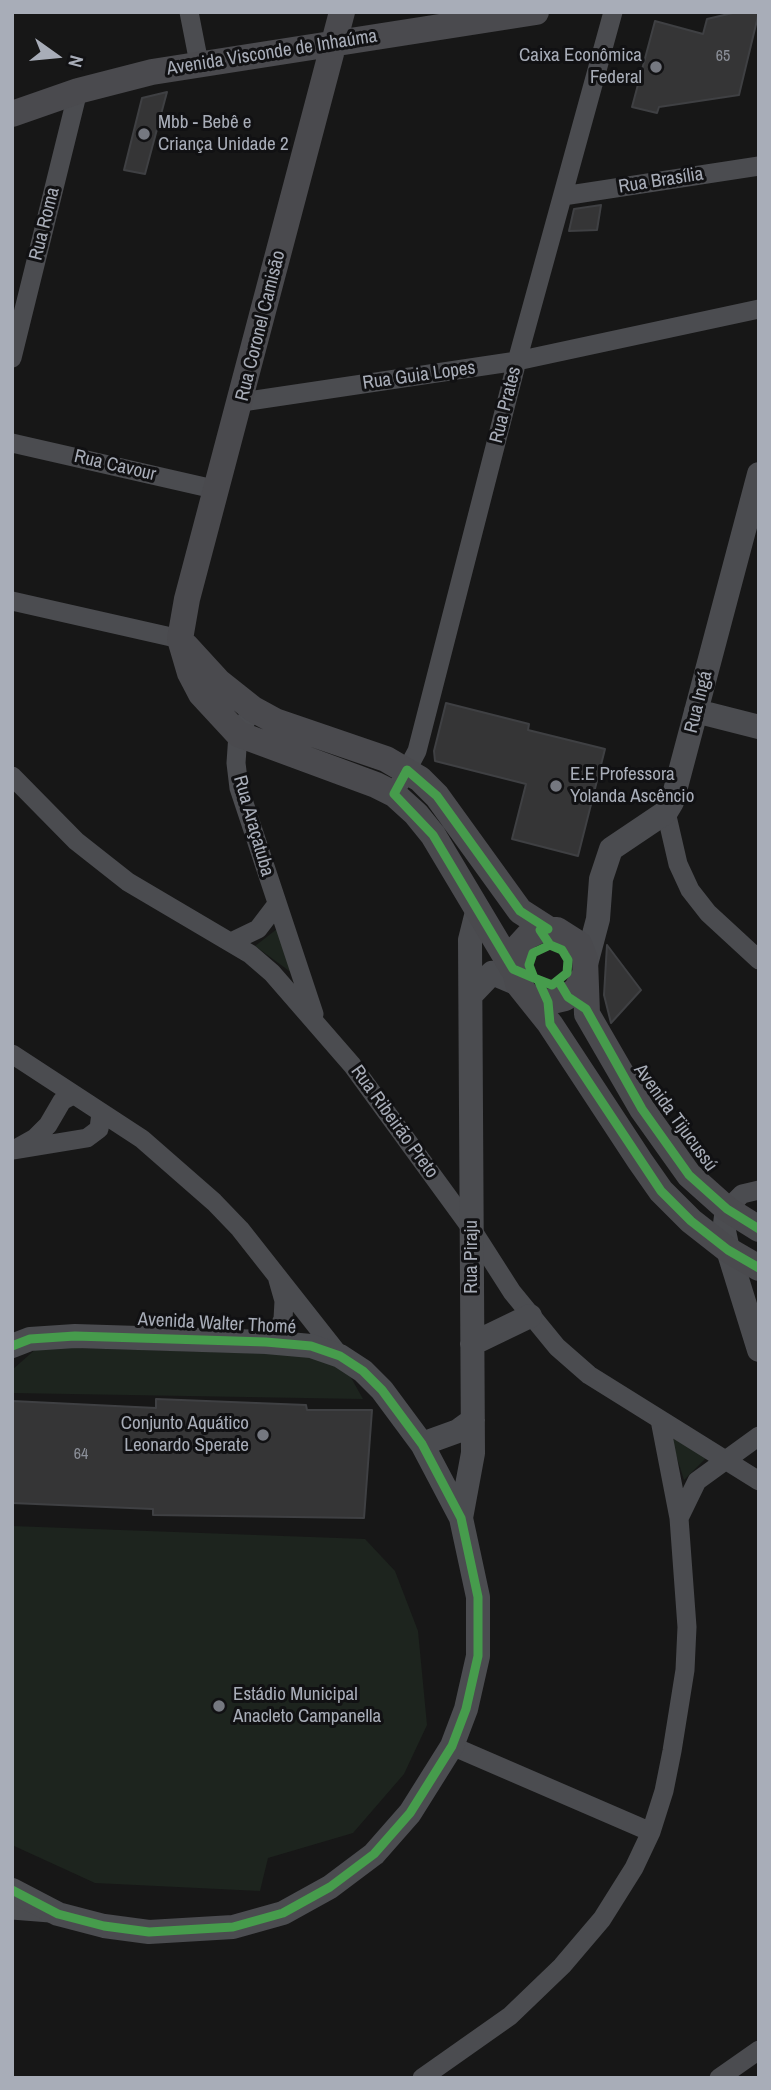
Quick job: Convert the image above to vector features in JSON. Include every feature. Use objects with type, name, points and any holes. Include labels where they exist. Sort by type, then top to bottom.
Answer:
[{"type":"main road","name":"Rua Coronel Camisão","points":[[180,639],[187,599],[242,402],[342,12]]},
{"type":"main road","name":"Avenida Visconde de Inhaúma","points":[[12,114],[78,91],[199,63],[334,44],[495,15],[536,12]]},
{"type":"main road","name":"Avenida Tijucussú","points":[[180,639],[219,682],[253,709],[407,770],[437,796],[520,911],[579,944],[587,1014],[642,1110],[689,1175],[727,1209],[759,1228]]},
{"type":"main road","points":[[180,639],[190,673],[201,694],[238,734],[262,746],[347,772],[394,794],[433,835],[520,984],[661,1191],[691,1221],[728,1250],[759,1268]]},
{"type":"main road","points":[[556,930],[534,932],[522,940],[514,956],[520,984],[548,1002],[565,998],[576,990],[584,972]]},
{"type":"street","points":[[189,12],[199,63]]},
{"type":"street","name":"Rua Prates","points":[[394,794],[417,751],[517,361],[613,12]]},
{"type":"street","name":"Rua Roma","points":[[12,358],[78,91]]},
{"type":"street","name":"Rua Brasília","points":[[563,196],[759,166]]},
{"type":"street","name":"Rua Guia Lopes","points":[[242,402],[517,361],[759,309]]},
{"type":"street","name":"Rua Cavour","points":[[12,443],[218,490]]},
{"type":"street","name":"Rua Ingá","points":[[666,812],[684,765],[696,711],[758,484]]},
{"type":"street","points":[[12,601],[180,639]]},
{"type":"street","name":"Rua Araçatuba","points":[[253,709],[238,734],[236,764],[239,788],[316,1021]]},
{"type":"street","points":[[696,711],[759,727]]},
{"type":"street","name":"Rua Ribeirão Preto","points":[[12,776],[76,841],[128,882],[260,962],[316,1021],[352,1065],[530,1316],[557,1347],[589,1376],[727,1458],[759,1481]]},
{"type":"street","points":[[584,972],[596,933],[604,863],[611,849],[666,812],[677,864],[690,890],[708,913],[759,960]]},
{"type":"street","points":[[556,930],[589,920],[599,901]]},
{"type":"street","points":[[231,942],[258,929],[277,904]]},
{"type":"street","name":"Rua Piraju","points":[[461,1518],[470,1476],[473,1420],[470,940],[477,912]]},
{"type":"street","points":[[471,995],[492,973],[520,984]]},
{"type":"street","points":[[12,1054],[142,1139],[214,1202],[340,1356]]},
{"type":"street","points":[[13,1150],[35,1138],[48,1125],[62,1101],[73,1095]]},
{"type":"street","points":[[13,1150],[87,1138],[99,1129],[101,1113]]},
{"type":"street","points":[[759,1189],[742,1194],[727,1209],[724,1231],[759,1350]]},
{"type":"street","points":[[266,1342],[278,1330],[283,1319],[284,1301],[277,1277]]},
{"type":"street","points":[[472,1344],[530,1316]]},
{"type":"street","name":"Avenida Walter Thomé","points":[[12,1346],[30,1339],[75,1336],[266,1342],[311,1346],[340,1356],[363,1371],[382,1390],[422,1444],[461,1518],[478,1597],[478,1656],[466,1709],[452,1746],[410,1813],[374,1854],[330,1887],[283,1913],[233,1927],[189,1932],[149,1932],[104,1926],[58,1914],[12,1890]]},
{"type":"street","points":[[422,1444],[458,1431],[473,1420]]},
{"type":"street","points":[[422,2078],[510,2016],[562,1966],[601,1919],[634,1868],[651,1832],[664,1791],[685,1670],[685,1583],[679,1518],[660,1420]]},
{"type":"street","points":[[679,1518],[697,1481],[759,1436]]},
{"type":"street","points":[[452,1746],[651,1832]]},
{"type":"street","points":[[12,1910],[58,1914]]},
{"type":"street","points":[[719,2078],[756,2049]]},
{"type":"shaded area","points":[[277,929],[292,973],[255,946]]},
{"type":"shaded area","points":[[38,1347],[315,1355],[349,1374],[363,1399],[12,1393],[12,1370]]},
{"type":"shaded area","points":[[670,1436],[707,1457],[684,1480]]},
{"type":"shaded area","name":"Estádio Municipal Anacleto Campanella","points":[[12,1526],[365,1539],[395,1571],[418,1631],[427,1725],[404,1774],[353,1833],[268,1858],[260,1891],[95,1883],[12,1845]]},
{"type":"building","points":[[737,12],[759,12],[739,95],[659,107],[657,113],[632,107],[655,21],[703,34],[707,19]]},
{"type":"building","name":"Mbb - Bebê e Criança Unidade 2","points":[[167,92],[145,174],[124,170],[142,98]]},
{"type":"building","points":[[601,205],[597,230],[569,231],[574,209]]},
{"type":"building","points":[[446,703],[529,724],[528,730],[605,749],[578,856],[512,839],[526,784],[435,761],[434,751]]},
{"type":"building","points":[[607,945],[641,990],[611,1023],[604,995]]},
{"type":"building","name":"Conjunto Aquático Leonardo Sperate","points":[[156,1399],[306,1405],[307,1410],[372,1410],[364,1518],[153,1515],[153,1509],[12,1503],[12,1401],[156,1408]]},
{"type":"cycle path","points":[[534,978],[513,969],[433,835],[394,794],[407,770],[437,796],[520,911],[548,929]]},
{"type":"cycle path","points":[[540,930],[550,945],[562,950],[568,960],[567,973],[552,985],[534,978],[529,965],[533,953],[550,945]]},
{"type":"cycle path","points":[[539,982],[548,1002],[550,1024],[661,1191],[691,1221],[728,1250],[759,1268]]},
{"type":"cycle path","points":[[559,982],[568,997],[586,1009],[642,1109],[689,1175],[727,1209],[759,1229]]},
{"type":"cycle path","points":[[12,1346],[30,1339],[75,1336],[266,1342],[311,1346],[340,1356],[363,1371],[382,1390],[422,1444],[461,1518],[478,1597],[478,1656],[466,1709],[452,1746],[410,1813],[374,1854],[330,1887],[283,1913],[233,1927],[149,1932],[104,1926],[58,1914],[12,1890]]},
{"type":"place","name":"Caixa Econômica Federal","points":[[656,67]]},
{"type":"place","name":"Mbb - Bebê e Criança Unidade 2","points":[[144,134]]},
{"type":"place","name":"E.E Professora Yolanda Ascêncio","points":[[556,786]]},
{"type":"place","name":"Conjunto Aquático Leonardo Sperate","points":[[263,1435]]},
{"type":"place","name":"Estádio Municipal Anacleto Campanella","points":[[219,1706]]}]
